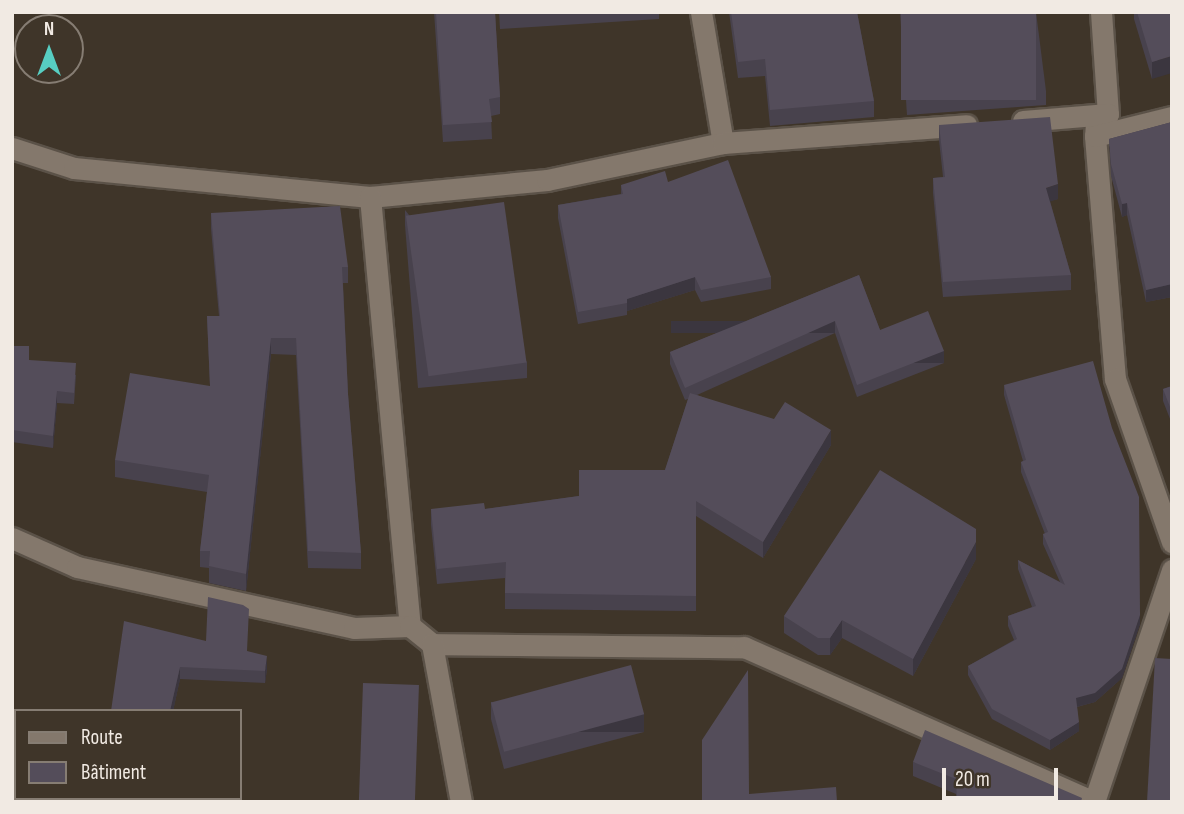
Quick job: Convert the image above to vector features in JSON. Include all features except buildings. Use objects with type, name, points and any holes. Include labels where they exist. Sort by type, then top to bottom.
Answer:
[{"type":"street","points":[[701,12],[723,143]]},
{"type":"street","points":[[1101,12],[1108,114]]},
{"type":"street","points":[[12,148],[74,167],[370,197],[547,180],[723,143],[1108,114]]},
{"type":"street","points":[[1108,114],[1096,123],[1096,136],[1115,379],[1172,542]]},
{"type":"street","points":[[1096,136],[1172,117]]},
{"type":"street","points":[[370,197],[410,626]]},
{"type":"street","points":[[12,538],[77,567],[354,628],[410,626],[432,644],[744,647],[1094,802],[1172,570]]},
{"type":"street","points":[[432,644],[461,802]]}]
